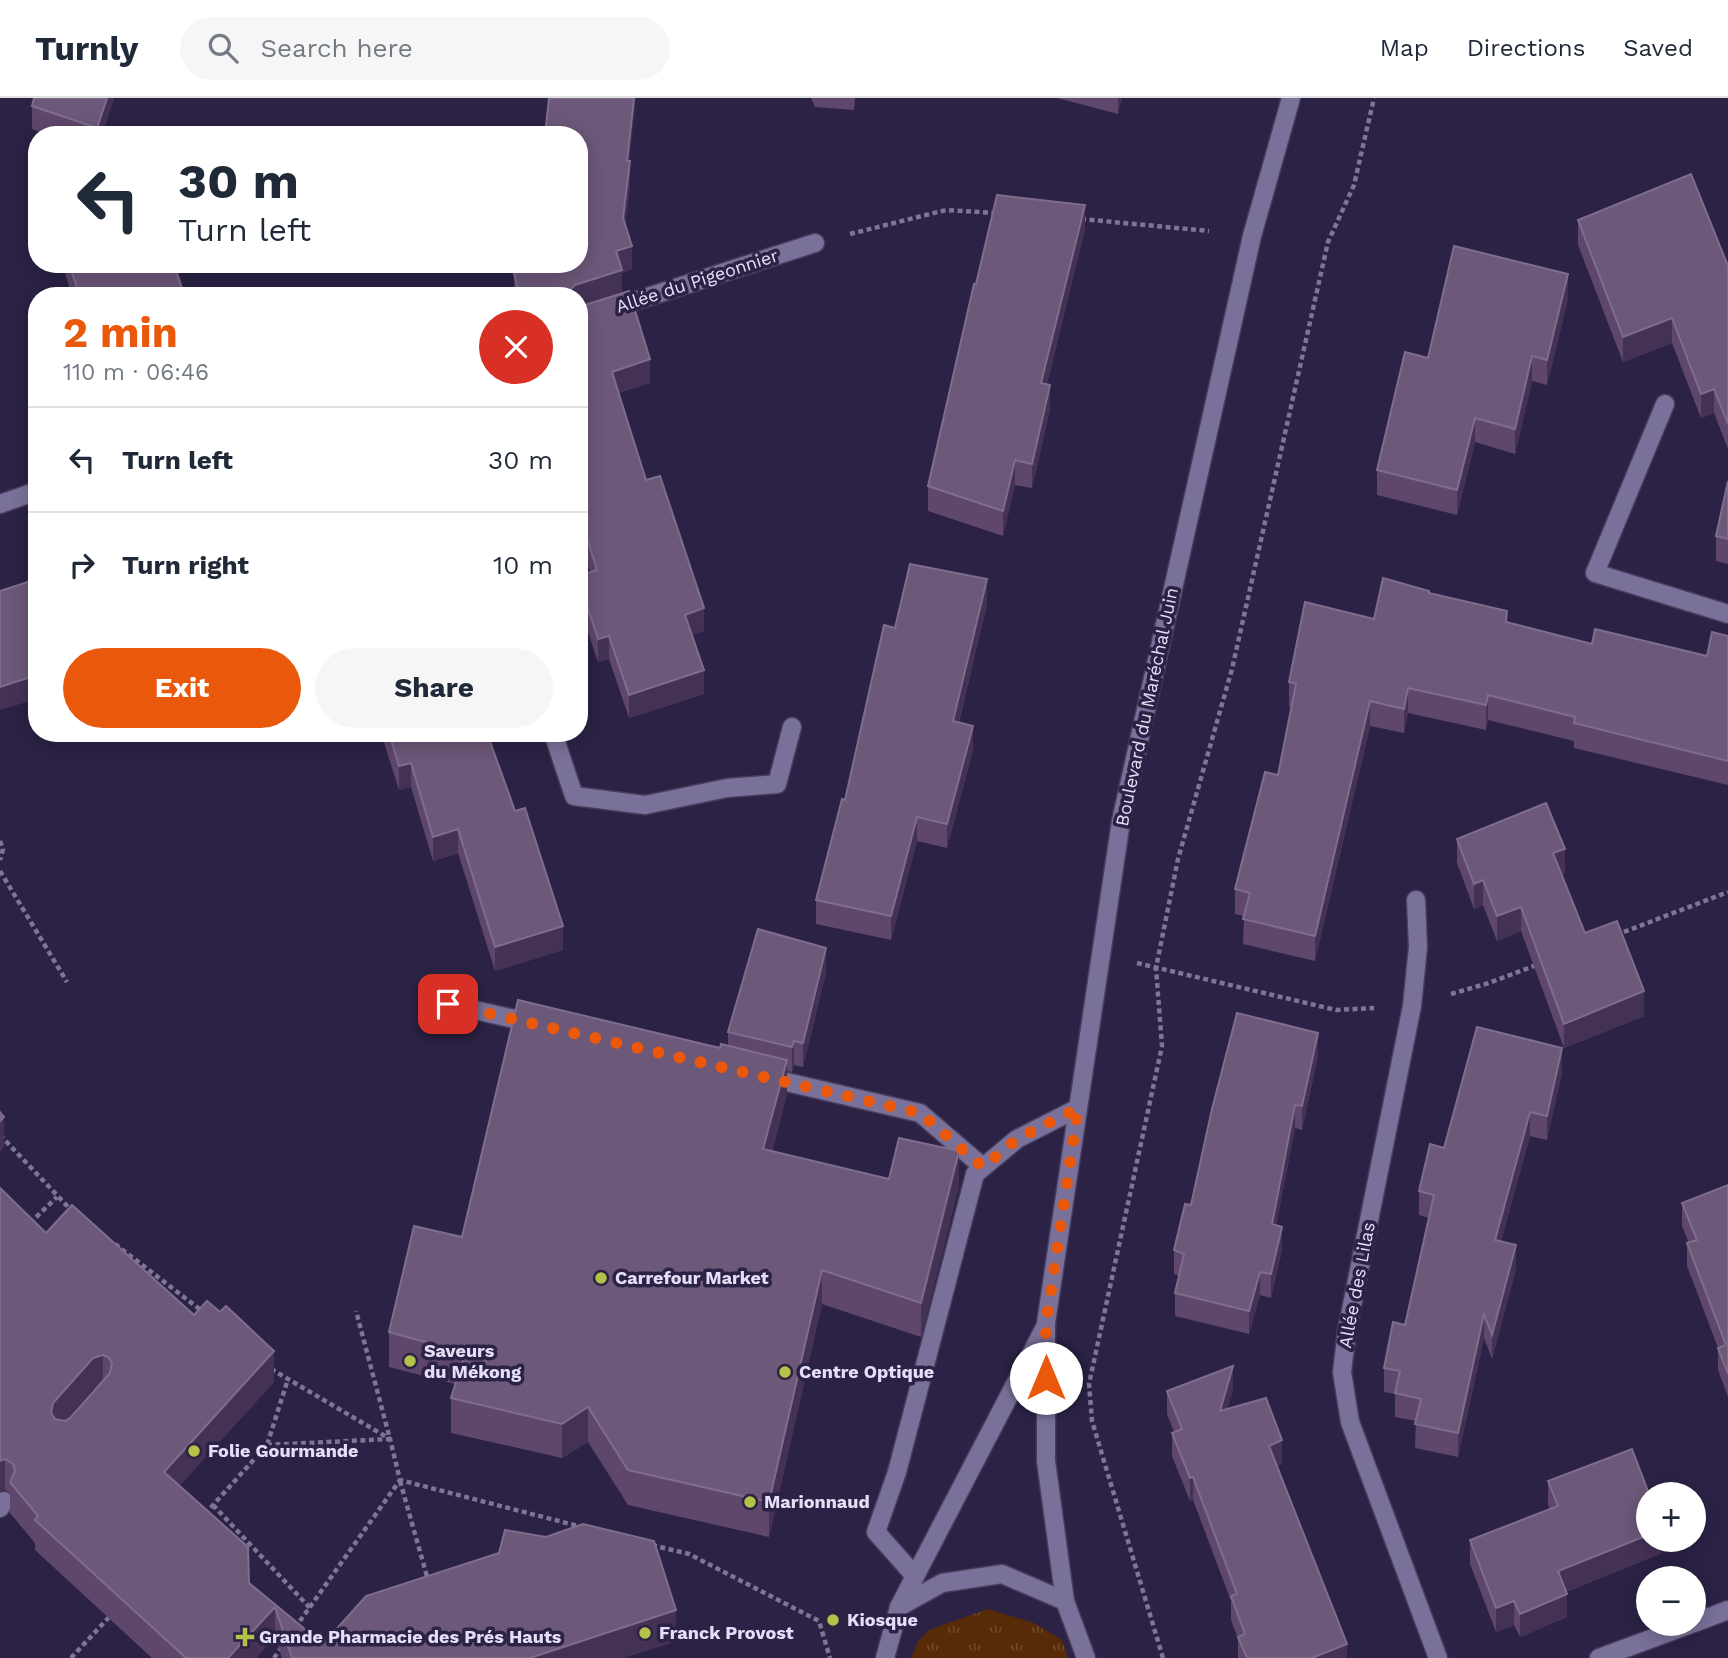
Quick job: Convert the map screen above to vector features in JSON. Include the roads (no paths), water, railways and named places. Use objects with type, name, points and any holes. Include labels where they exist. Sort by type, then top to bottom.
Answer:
[{"type":"street","name":"Boulevard du Maréchal Juin","points":[[1086,1658],[1065,1601],[1046,1461],[1046,1324],[1121,821],[1252,236],[1291,98]]},
{"type":"street","name":"Allée du Pigeonnier","points":[[588,316],[814,243]]},
{"type":"street","points":[[1665,404],[1595,573],[1728,614]]},
{"type":"street","points":[[0,504],[28,495]]},
{"type":"street","points":[[556,742],[574,796],[645,805],[727,788],[777,784],[792,727]]},
{"type":"street","name":"Allée des Lilas","points":[[1416,900],[1418,947],[1412,1006],[1347,1330],[1342,1372],[1350,1422],[1438,1658]]},
{"type":"street","points":[[448,1004],[556,1029]]},
{"type":"street","points":[[745,1072],[920,1113],[983,1167]]},
{"type":"street","points":[[915,1576],[876,1532],[897,1472],[975,1174],[1017,1139],[1078,1108]]},
{"type":"street","name":"Boulevard du Maréchal Juin","points":[[885,1658],[899,1607],[1046,1324]]},
{"type":"street","points":[[899,1607],[942,1583],[1002,1574],[1065,1601]]},
{"type":"street","points":[[1706,1618],[1728,1610]]},
{"type":"street","points":[[1599,1658],[1657,1636]]},
{"type":"place","name":"Carrefour Market","points":[[601,1278]]},
{"type":"place","name":"Saveurs du Mékong","points":[[410,1361]]},
{"type":"place","name":"Centre Optique","points":[[785,1372]]},
{"type":"place","name":"Folie Gourmande","points":[[194,1451]]},
{"type":"place","name":"Marionnaud","points":[[750,1502]]},
{"type":"place","name":"Kiosque","points":[[833,1620]]},
{"type":"place","name":"Franck Provost","points":[[645,1633]]},
{"type":"place","name":"Grande Pharmacie des Prés Hauts","points":[[245,1637]]}]
